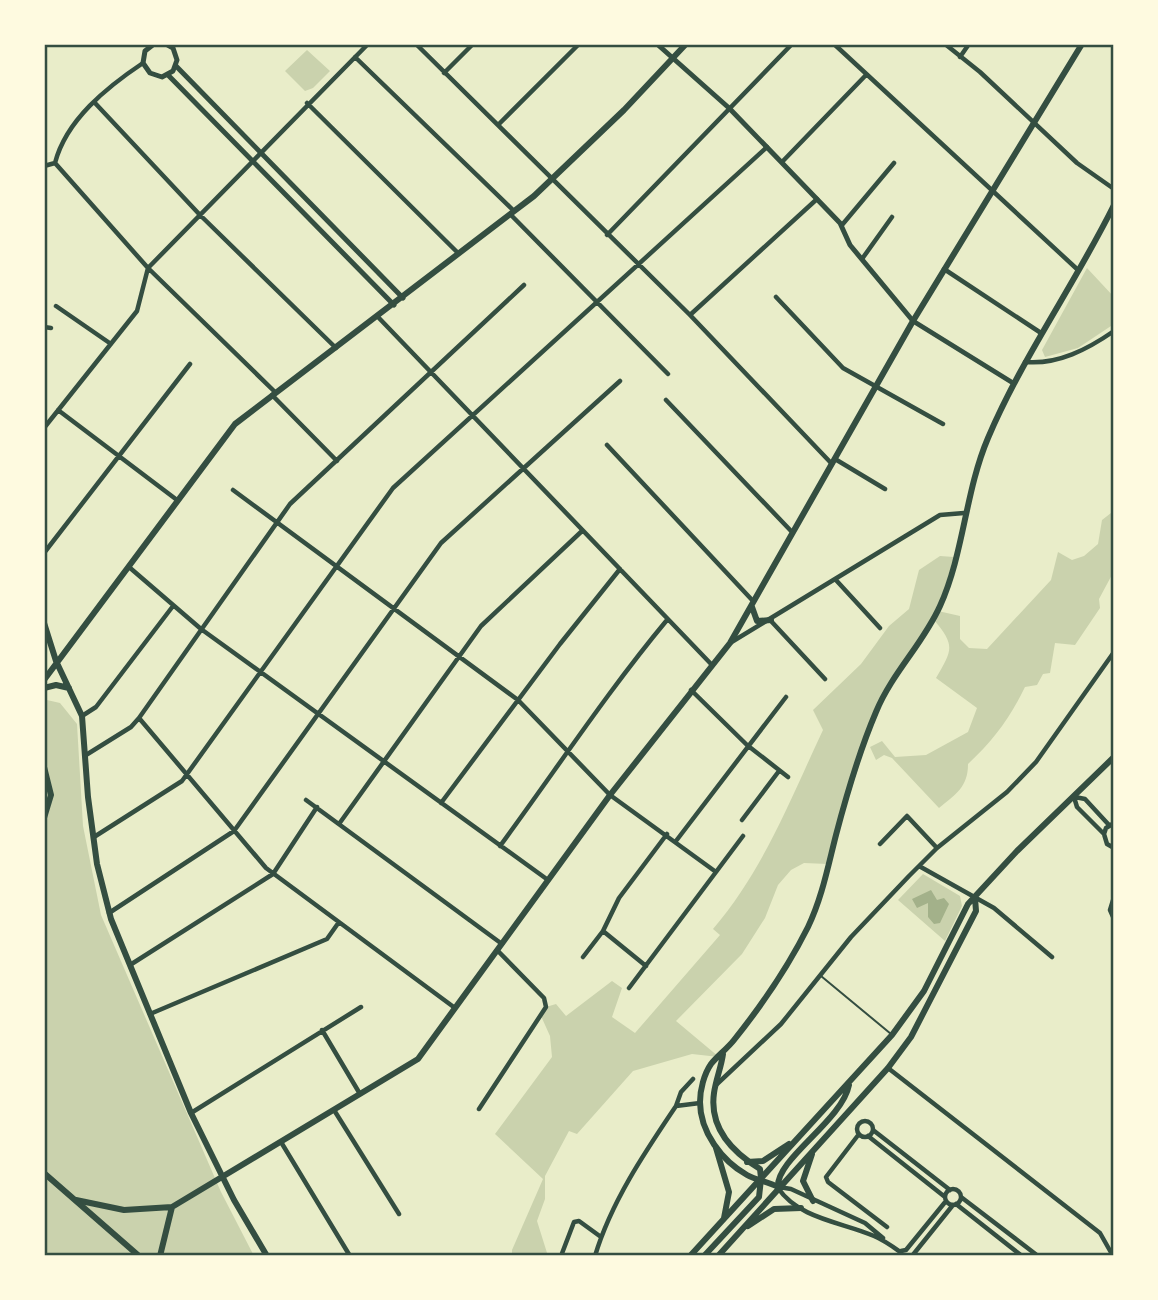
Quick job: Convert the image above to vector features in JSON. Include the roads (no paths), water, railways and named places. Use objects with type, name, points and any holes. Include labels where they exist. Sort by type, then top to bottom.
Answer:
[{"type":"main road","points":[[44,680],[235,424],[394,305],[552,180],[686,44]]},
{"type":"main road","points":[[74,1199],[124,1210],[172,1207],[418,1059],[610,795],[730,643],[913,321],[991,189],[1082,44]]},
{"type":"main road","points":[[723,1220],[729,1192],[716,1148],[707,1132],[700,1103],[703,1083],[711,1064],[723,1054],[779,978],[808,926],[821,894],[866,737],[896,672],[941,605],[964,513],[988,438],[1013,383],[1114,205]]},
{"type":"main road","points":[[753,604],[757,621],[771,621]]},
{"type":"main road","points":[[44,623],[56,661],[82,716],[94,837],[109,913],[148,1015],[191,1113],[222,1178],[268,1256]]},
{"type":"main road","points":[[44,688],[55,685],[71,689]]},
{"type":"main road","points":[[690,1256],[892,1035],[924,991],[968,904],[1000,867],[1114,757]]},
{"type":"main road","points":[[44,767],[51,795],[44,818]]},
{"type":"main road","points":[[718,1256],[888,1068],[911,1037],[976,911],[975,898]]},
{"type":"main road","points":[[704,1256],[759,1197],[761,1178],[760,1169],[733,1151],[719,1129],[712,1104],[723,1054]]},
{"type":"main road","points":[[778,1187],[781,1172],[841,1105],[849,1084]]},
{"type":"main road","points":[[747,1161],[763,1161],[799,1137]]},
{"type":"main road","points":[[716,1148],[750,1177],[761,1178],[778,1187]]},
{"type":"main road","points":[[813,1201],[803,1181],[814,1149]]},
{"type":"main road","points":[[44,1173],[139,1256]]},
{"type":"main road","points":[[160,1256],[172,1207]]},
{"type":"main road","points":[[738,1233],[774,1209],[801,1208]]},
{"type":"street","points":[[154,44],[143,48],[143,63],[155,76],[168,75],[176,66],[176,54],[166,44]]},
{"type":"street","points":[[44,428],[137,311],[148,268],[307,103],[368,44]]},
{"type":"street","points":[[416,44],[639,264],[833,461],[885,489]]},
{"type":"street","points":[[444,73],[473,44]]},
{"type":"street","points":[[498,125],[579,44]]},
{"type":"street","points":[[657,44],[730,108],[842,225],[850,244],[913,321],[1013,383]]},
{"type":"street","points":[[607,235],[792,44]]},
{"type":"street","points":[[834,44],[1078,270]]},
{"type":"street","points":[[945,44],[981,72],[1077,163],[1114,189]]},
{"type":"street","points":[[960,57],[968,44]]},
{"type":"street","points":[[355,57],[512,213],[668,374]]},
{"type":"street","points":[[55,163],[70,129],[123,76],[143,63]]},
{"type":"street","points":[[176,66],[403,298]]},
{"type":"street","points":[[168,75],[394,305]]},
{"type":"street","points":[[782,162],[866,75]]},
{"type":"street","points":[[95,103],[200,215],[336,348]]},
{"type":"street","points":[[307,103],[458,253]]},
{"type":"street","points":[[94,837],[165,793],[187,775],[393,488],[767,147]]},
{"type":"street","points":[[44,166],[55,163]]},
{"type":"street","points":[[55,163],[148,268],[337,461]]},
{"type":"street","points":[[842,225],[894,163]]},
{"type":"street","points":[[294,202],[301,194]]},
{"type":"street","points":[[690,315],[817,199]]},
{"type":"street","points":[[862,259],[892,217]]},
{"type":"street","points":[[324,233],[331,226]]},
{"type":"street","points":[[358,268],[364,260]]},
{"type":"street","points":[[944,269],[1041,333]]},
{"type":"street","points":[[86,755],[131,727],[139,718],[290,505],[524,285]]},
{"type":"street","points":[[775,298],[843,368],[943,424]]},
{"type":"street","points":[[56,306],[111,344]]},
{"type":"street","points":[[377,317],[712,665]]},
{"type":"street","points":[[44,327],[51,328]]},
{"type":"street","points":[[1025,362],[1047,361],[1075,354],[1114,331]]},
{"type":"street","points":[[44,553],[190,364]]},
{"type":"street","points":[[109,913],[234,831],[441,543],[620,381]]},
{"type":"street","points":[[666,400],[792,532]]},
{"type":"street","points":[[58,410],[177,500]]},
{"type":"street","points":[[607,445],[753,604]]},
{"type":"street","points":[[233,490],[518,700],[610,795],[716,872]]},
{"type":"street","points":[[730,643],[771,621],[940,515],[964,513]]},
{"type":"street","points":[[339,824],[493,612],[582,531]]},
{"type":"street","points":[[127,566],[201,629],[548,880]]},
{"type":"street","points":[[441,803],[620,569]]},
{"type":"street","points":[[835,579],[880,628]]},
{"type":"street","points":[[82,716],[96,707],[173,606]]},
{"type":"street","points":[[500,846],[568,754],[592,714],[667,620]]},
{"type":"street","points":[[771,621],[825,679]]},
{"type":"street","points":[[715,1085],[781,1024],[851,937],[919,866],[991,807],[1036,762],[1114,652]]},
{"type":"street","points":[[691,690],[747,745],[788,778]]},
{"type":"street","points":[[676,841],[786,697]]},
{"type":"street","points":[[139,718],[273,874],[455,1008]]},
{"type":"street","points":[[741,820],[779,771]]},
{"type":"street","points":[[1104,834],[1112,824],[1086,799],[1074,797],[1077,807],[1104,834],[1107,844],[1114,848]]},
{"type":"street","points":[[306,800],[499,947],[546,1003],[544,1011],[479,1109]]},
{"type":"street","points":[[129,966],[273,874],[317,807]]},
{"type":"street","points":[[880,844],[907,816],[937,849]]},
{"type":"street","points":[[583,957],[603,931],[619,898],[667,834]]},
{"type":"street","points":[[629,988],[743,836]]},
{"type":"street","points":[[919,866],[994,908],[1052,957]]},
{"type":"street","points":[[1114,897],[1110,910],[1114,919]]},
{"type":"street","points":[[148,1015],[327,939],[339,922]]},
{"type":"street","points":[[603,931],[646,966]]},
{"type":"street","points":[[191,1113],[361,1007]]},
{"type":"street","points":[[322,1030],[360,1094]]},
{"type":"street","points":[[888,1068],[1100,1233],[1113,1256]]},
{"type":"street","points":[[595,1256],[601,1237],[645,1152],[676,1106],[681,1092],[693,1079]]},
{"type":"street","points":[[676,1106],[700,1103]]},
{"type":"street","points":[[334,1110],[400,1214]]},
{"type":"street","points":[[887,1227],[828,1182],[826,1177],[859,1134],[858,1126],[862,1122],[868,1122],[873,1129],[950,1190],[956,1190],[961,1198],[1038,1256]]},
{"type":"street","points":[[868,1136],[873,1129]]},
{"type":"street","points":[[859,1134],[868,1136],[1022,1256]]},
{"type":"street","points":[[281,1142],[350,1256]]},
{"type":"street","points":[[778,1187],[791,1189],[864,1223],[906,1256]]},
{"type":"street","points":[[778,1187],[785,1198],[801,1208],[832,1223],[886,1242]]},
{"type":"street","points":[[899,1251],[906,1250],[950,1190]]},
{"type":"street","points":[[912,1256],[961,1198]]},
{"type":"street","points":[[561,1256],[574,1222],[579,1222],[601,1237]]},
{"type":"lane","points":[[820,977],[892,1035]]}]
